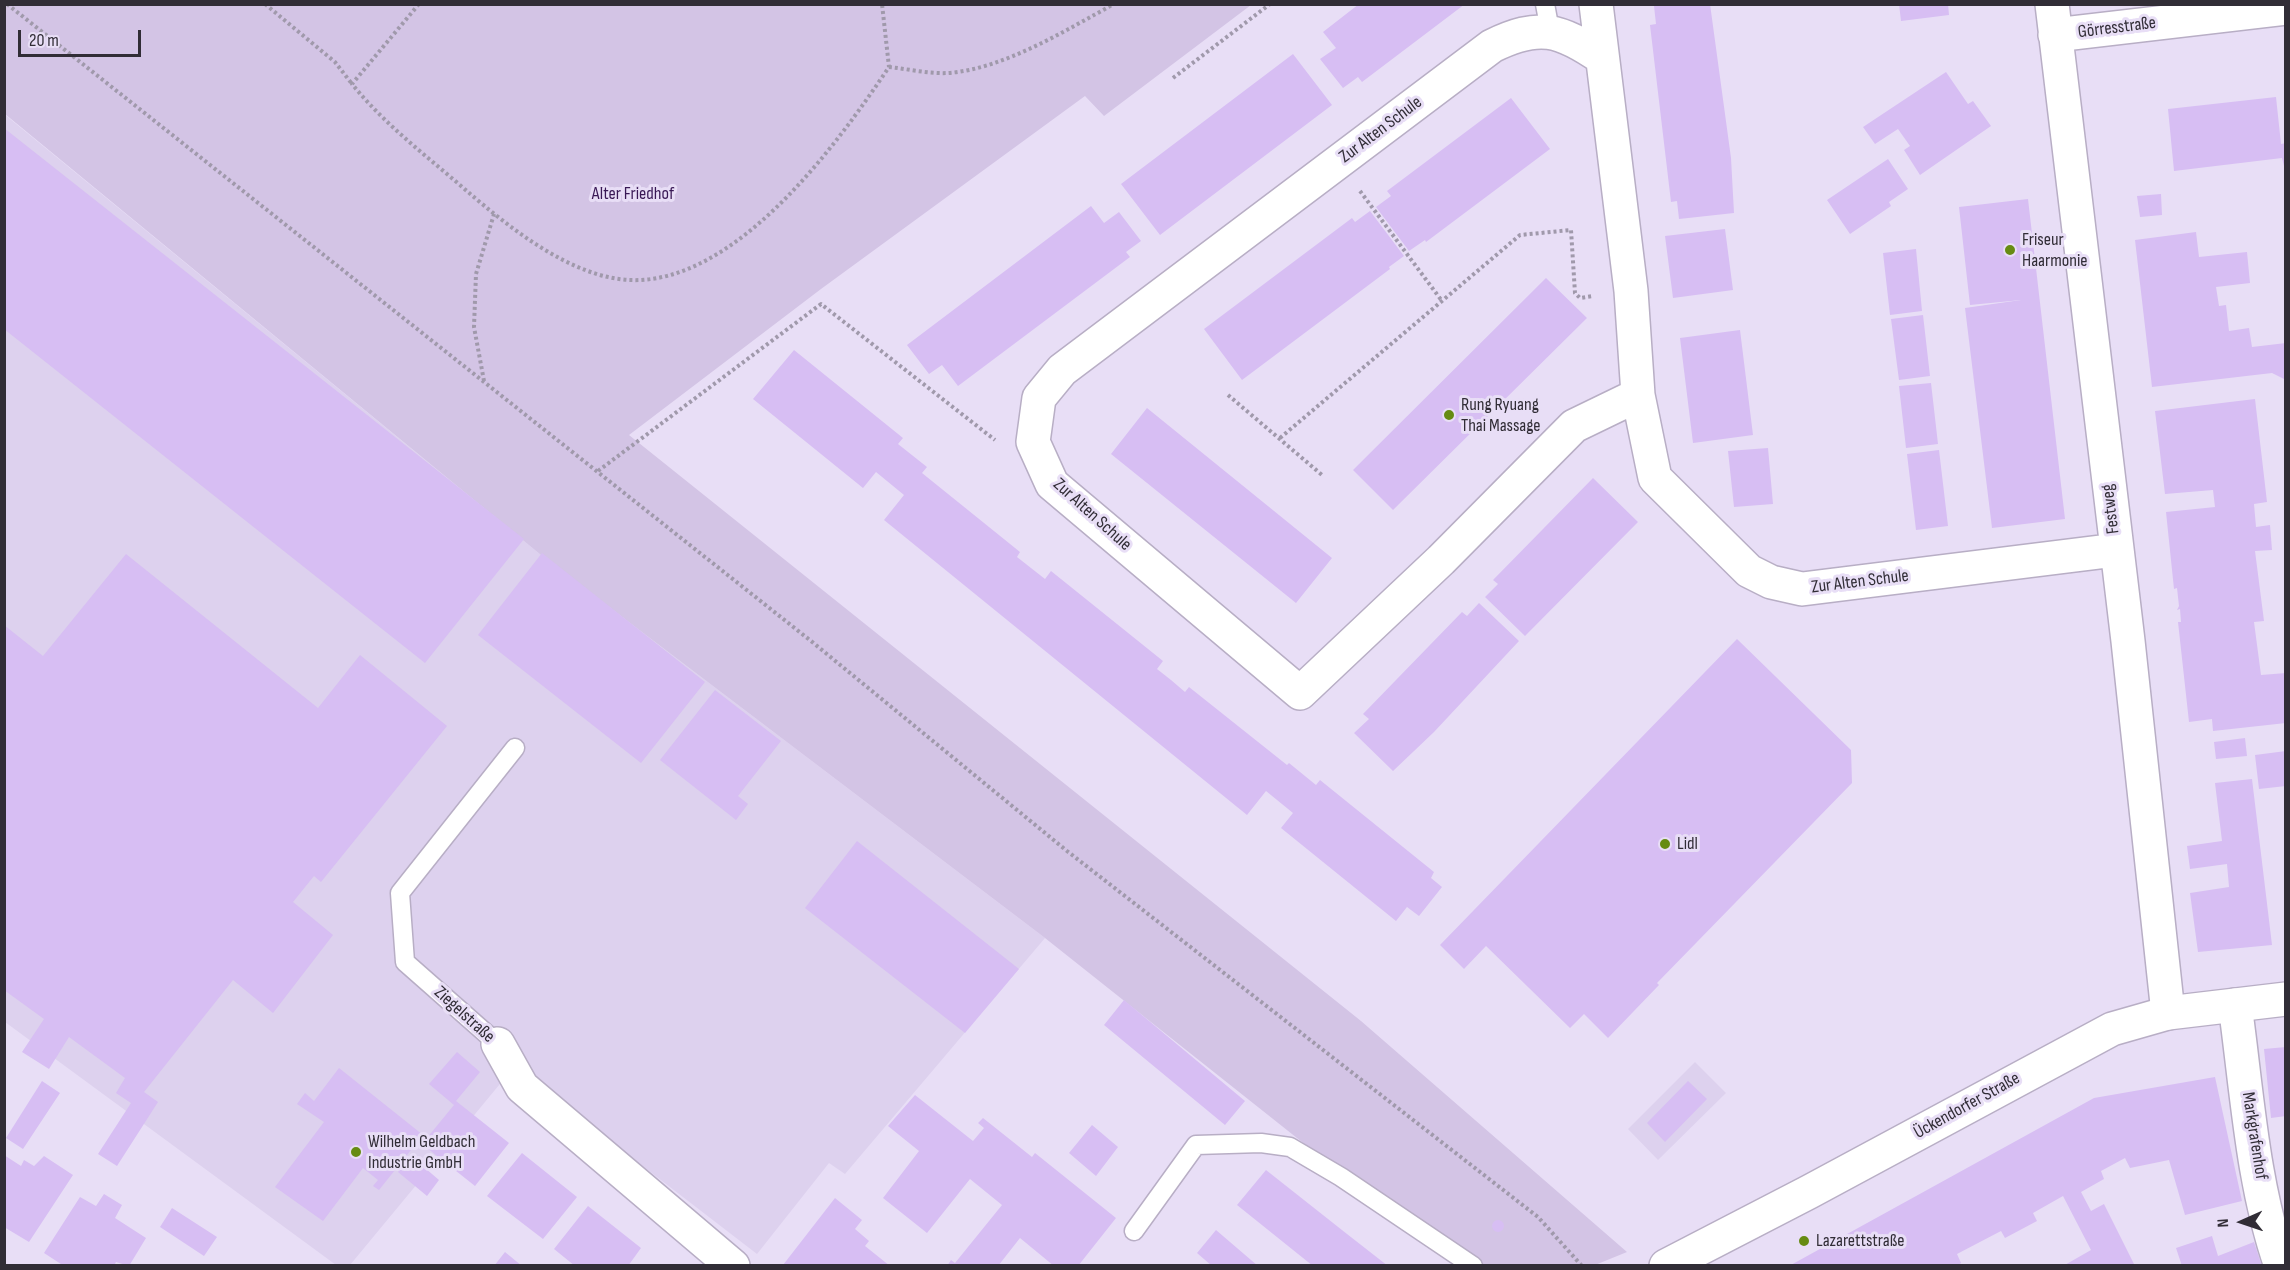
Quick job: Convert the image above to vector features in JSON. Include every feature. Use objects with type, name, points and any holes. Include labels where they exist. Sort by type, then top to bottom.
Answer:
[{"type":"street","name":"Zur Alten Schule","points":[[1596,4],[1631,291],[1638,395],[1655,478],[1749,571],[1771,582],[1803,589],[2116,550]]},
{"type":"street","name":"Görresstraße","points":[[2054,20],[2286,8]]},
{"type":"street","name":"Zur Alten Schule","points":[[1602,58],[1548,18],[1492,46],[1062,370],[1039,398],[1033,442],[1052,484],[1300,693],[1441,560],[1574,426],[1638,395]]},
{"type":"street","name":"Festweg","points":[[2054,20],[2168,1013]]},
{"type":"street","name":"Ückendorfer Straße","points":[[1666,1266],[1809,1192],[2061,1054],[2112,1029],[2168,1013],[2286,999]]},
{"type":"street","name":"Markgrafenhof","points":[[2235,1005],[2259,1175],[2274,1244],[2282,1266]]},
{"type":"street","name":"Ziegelstraße","points":[[498,1044],[522,1087],[732,1266]]},
{"type":"lane","name":"Ziegelstraße","points":[[498,1044],[405,962],[400,893],[515,748]]},
{"type":"lane","points":[[1134,1231],[1196,1145],[1261,1143],[1290,1147],[1341,1177],[1473,1266]]},
{"type":"path","points":[[7,4],[811,641],[1067,851],[1538,1217],[1582,1266]]},
{"type":"path","points":[[264,4],[335,62],[374,111],[518,233],[576,267],[628,280],[676,274],[728,247],[774,210],[826,154],[889,67],[882,4]]},
{"type":"path","points":[[352,84],[419,4]]},
{"type":"path","points":[[889,67],[948,73],[989,64],[1054,36],[1114,4]]},
{"type":"path","points":[[1173,78],[1270,4]]},
{"type":"path","points":[[1339,163],[1442,301]]},
{"type":"path","points":[[484,381],[474,327],[476,274],[494,214]]},
{"type":"path","points":[[1280,438],[1520,235],[1571,230],[1575,293],[1580,298],[1631,291]]},
{"type":"path","points":[[598,471],[822,304],[1012,453],[1042,463]]},
{"type":"path","points":[[1228,395],[1322,475]]},
{"type":"shaded area","points":[[4,114],[547,560],[1045,938],[845,1174],[829,1163],[757,1254],[514,1067],[350,1265],[336,1265],[5,1022]]},
{"type":"shaded area","points":[[1695,1062],[1726,1093],[1658,1160],[1628,1129]]},
{"type":"green space","name":"Alter Friedhof","points":[[4,5],[1251,5],[1104,116],[1085,96],[821,289],[629,435],[1361,1021],[1627,1252],[1595,1265],[1457,1265],[1045,938],[547,560],[5,114]]},
{"type":"building","points":[[1359,4],[1465,4],[1362,82],[1358,77],[1343,88],[1320,59],[1336,48],[1323,32]]},
{"type":"building","points":[[1710,4],[1731,158],[1734,213],[1679,219],[1677,201],[1671,202],[1650,25],[1656,24],[1654,6]]},
{"type":"building","points":[[1899,4],[1948,4],[1949,15],[1901,21]]},
{"type":"building","points":[[1293,54],[1332,105],[1160,235],[1121,184]]},
{"type":"building","points":[[1946,72],[1968,104],[1973,101],[1991,126],[1920,175],[1904,150],[1910,146],[1898,129],[1875,144],[1863,127]]},
{"type":"building","points":[[2276,97],[2281,144],[2286,143],[2286,174],[2282,158],[2174,171],[2168,109]]},
{"type":"building","points":[[1511,98],[1550,149],[1426,242],[1425,240],[1409,251],[1376,207],[1391,196],[1387,191]]},
{"type":"building","points":[[4,128],[524,539],[425,663],[4,329]]},
{"type":"building","points":[[1888,159],[1908,189],[1889,202],[1891,206],[1850,234],[1827,200]]},
{"type":"building","points":[[2161,194],[2162,215],[2140,217],[2137,196]]},
{"type":"building","points":[[2028,199],[2065,519],[1992,528],[1965,308],[2021,300],[1970,305],[1959,207]]},
{"type":"building","points":[[1091,206],[1104,223],[1119,212],[1141,241],[1126,252],[1130,257],[958,386],[942,365],[929,374],[907,345]]},
{"type":"building","points":[[1370,211],[1404,256],[1389,267],[1390,269],[1242,380],[1204,329],[1352,218],[1355,222]]},
{"type":"building","points":[[1725,229],[1733,290],[1673,298],[1665,236]]},
{"type":"building","points":[[2196,232],[2199,257],[2247,252],[2250,283],[2216,287],[2219,306],[2226,305],[2229,331],[2249,328],[2252,347],[2286,343],[2286,380],[2272,373],[2152,387],[2135,240]]},
{"type":"building","points":[[1916,249],[1922,311],[1890,315],[1883,253]]},
{"type":"building","points":[[1546,278],[1587,318],[1393,510],[1353,470]]},
{"type":"building","points":[[1923,315],[1930,376],[1899,380],[1891,319]]},
{"type":"building","points":[[1740,330],[1753,435],[1693,443],[1680,338]]},
{"type":"building","points":[[794,350],[903,438],[898,444],[927,467],[922,473],[1020,552],[1017,557],[1045,579],[1051,571],[1163,661],[1157,669],[1185,692],[1189,687],[1287,765],[1289,763],[1316,785],[1320,780],[1434,872],[1431,878],[1442,887],[1419,916],[1407,907],[1396,921],[1281,828],[1293,813],[1266,791],[1247,815],[884,520],[904,495],[876,472],[863,488],[753,399]]},
{"type":"building","points":[[1931,383],[1938,444],[1906,448],[1899,386]]},
{"type":"building","points":[[2255,399],[2267,502],[2254,504],[2256,527],[2270,525],[2272,550],[2255,551],[2264,621],[2254,622],[2261,675],[2286,673],[2286,723],[2213,731],[2212,719],[2189,722],[2178,622],[2181,622],[2180,609],[2177,610],[2179,606],[2177,588],[2174,589],[2166,512],[2215,507],[2213,490],[2165,494],[2155,411]]},
{"type":"building","points":[[1147,408],[1332,558],[1296,603],[1111,454]]},
{"type":"building","points":[[1768,448],[1773,504],[1734,507],[1728,451]]},
{"type":"building","points":[[1939,450],[1948,526],[1916,530],[1907,454]]},
{"type":"building","points":[[1593,478],[1638,522],[1525,636],[1485,597],[1498,584],[1493,580]]},
{"type":"building","points":[[542,553],[705,682],[641,763],[478,635]]},
{"type":"building","points":[[126,554],[318,708],[360,655],[447,726],[321,882],[314,876],[293,902],[333,935],[273,1013],[233,980],[144,1092],[158,1102],[117,1166],[98,1154],[131,1103],[116,1093],[125,1078],[69,1037],[49,1069],[22,1052],[44,1019],[4,990],[4,625],[43,656]]},
{"type":"building","points":[[1479,603],[1519,641],[1434,732],[1393,771],[1354,733],[1369,719],[1363,714],[1462,612],[1467,616]]},
{"type":"building","name":"Lidl","points":[[1737,639],[1851,750],[1852,783],[1657,983],[1659,985],[1608,1038],[1584,1014],[1570,1028],[1486,946],[1464,969],[1440,945]]},
{"type":"building","points":[[715,690],[781,741],[738,796],[748,804],[736,820],[660,760]]},
{"type":"building","points":[[2245,738],[2247,756],[2216,759],[2214,742]]},
{"type":"building","points":[[2286,751],[2286,786],[2259,789],[2255,755]]},
{"type":"building","points":[[2252,779],[2272,945],[2198,952],[2190,893],[2229,887],[2227,864],[2190,869],[2187,846],[2222,841],[2215,783]]},
{"type":"building","points":[[857,841],[1019,969],[965,1033],[805,908]]},
{"type":"building","points":[[1124,1000],[1245,1101],[1225,1125],[1104,1025]]},
{"type":"building","points":[[2286,1047],[2286,1116],[2271,1118],[2264,1049]]},
{"type":"building","points":[[457,1052],[480,1072],[456,1101],[509,1143],[475,1186],[422,1144],[454,1105],[429,1084]]},
{"type":"building","name":"Wilhelm Geldbach Industrie GmbH","points":[[339,1068],[423,1135],[379,1190],[373,1186],[378,1180],[363,1168],[323,1221],[275,1187],[324,1122],[297,1104],[305,1093],[314,1101]]},
{"type":"building","points":[[2215,1077],[2242,1201],[2185,1215],[2169,1160],[2130,1168],[2125,1158],[2101,1171],[2104,1179],[2081,1192],[2091,1211],[2104,1204],[2135,1266],[2063,1266],[2091,1250],[2063,1196],[2033,1213],[2037,1221],[2005,1238],[2001,1231],[1957,1254],[1961,1263],[1957,1266],[1789,1266],[2094,1098]]},
{"type":"building","points":[[42,1081],[60,1093],[23,1149],[6,1138]]},
{"type":"building","points":[[1688,1081],[1707,1099],[1665,1142],[1647,1123]]},
{"type":"building","points":[[915,1095],[973,1141],[984,1128],[978,1123],[983,1118],[1032,1157],[1035,1153],[1116,1218],[1078,1266],[1054,1266],[1020,1238],[998,1266],[947,1266],[951,1260],[955,1263],[1002,1205],[970,1179],[927,1233],[883,1198],[919,1151],[888,1126]]},
{"type":"building","points":[[1092,1125],[1118,1147],[1096,1176],[1069,1153]]},
{"type":"building","points":[[522,1153],[577,1197],[543,1239],[487,1196]]},
{"type":"building","points":[[4,1155],[21,1166],[24,1160],[34,1166],[44,1156],[73,1175],[29,1242],[4,1227]]},
{"type":"building","points":[[411,1156],[439,1180],[427,1196],[398,1172]]},
{"type":"building","points":[[1266,1170],[1388,1266],[1313,1266],[1237,1205]]},
{"type":"building","points":[[104,1194],[122,1205],[115,1218],[146,1238],[129,1266],[116,1262],[114,1266],[64,1266],[44,1253],[80,1197],[96,1206]]},
{"type":"building","points":[[835,1198],[862,1220],[855,1229],[869,1241],[865,1246],[890,1266],[783,1265]]},
{"type":"building","points":[[588,1206],[641,1248],[628,1266],[575,1266],[554,1249]]},
{"type":"building","points":[[172,1208],[217,1237],[204,1256],[160,1227]]},
{"type":"building","points":[[1500,1220],[1504,1226],[1500,1232],[1496,1232],[1492,1224]]},
{"type":"building","points":[[1216,1230],[1258,1266],[1212,1266],[1197,1253]]},
{"type":"building","points":[[2212,1236],[2218,1256],[2254,1242],[2262,1266],[2182,1266],[2176,1248]]},
{"type":"building","points":[[505,1252],[522,1266],[494,1266]]},
{"type":"place","name":"Friseur Haarmonie","points":[[2010,250]]},
{"type":"place","name":"Rung Ryuang Thai Massage","points":[[1449,415]]},
{"type":"place","name":"Lidl","points":[[1665,844]]},
{"type":"place","name":"Wilhelm Geldbach Industrie GmbH","points":[[356,1152]]},
{"type":"place","name":"Lazarettstraße","points":[[1804,1241]]}]
